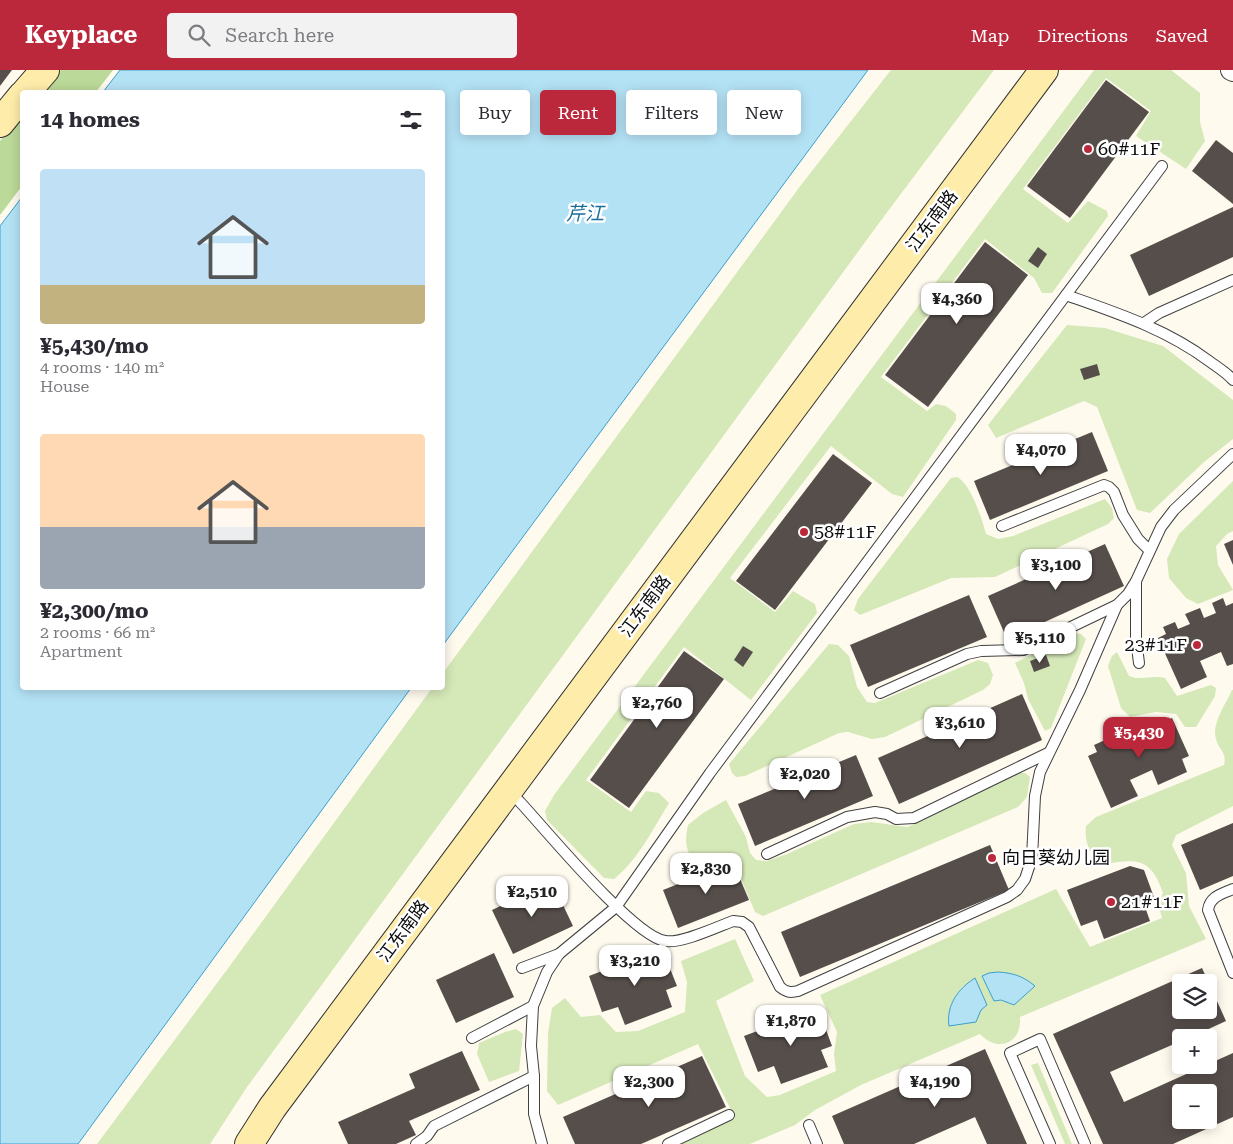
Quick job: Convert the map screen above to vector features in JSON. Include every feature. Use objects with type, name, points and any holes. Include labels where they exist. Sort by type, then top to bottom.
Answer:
[{"type":"street","points":[[28,90],[45,70]]},
{"type":"street","name":"江东南路","points":[[249,1144],[272,1108],[1044,70]]},
{"type":"street","points":[[0,124],[20,99]]},
{"type":"lane","points":[[542,1144],[534,1114],[534,1076],[531,1046],[533,1006],[547,972],[559,954],[616,907],[710,773],[1162,166]]},
{"type":"lane","points":[[1144,323],[1159,313],[1233,280]]},
{"type":"lane","points":[[1066,295],[1144,323],[1165,333],[1196,351],[1233,380]]},
{"type":"lane","points":[[880,693],[967,654],[980,651],[1023,650],[1117,605],[1128,594],[1136,581],[1161,527],[1174,510],[1233,454]]},
{"type":"lane","points":[[1002,526],[1104,485],[1114,492],[1123,515],[1138,539],[1149,550]]},
{"type":"lane","points":[[1136,581],[1136,638],[1139,663]]},
{"type":"lane","points":[[508,791],[616,907],[651,936],[663,941],[675,942],[733,921],[742,922],[749,927],[780,987],[785,992],[798,991],[1007,897],[1017,890],[1025,879],[1032,858],[1035,796],[1040,772],[1080,690],[1117,605]]},
{"type":"lane","points":[[767,854],[847,817],[875,812],[896,818],[914,818],[1048,753]]},
{"type":"lane","points":[[1233,889],[1214,897],[1209,903],[1208,910],[1233,974]]},
{"type":"lane","points":[[522,968],[559,954]]},
{"type":"lane","points":[[472,1038],[533,1006]]},
{"type":"lane","points":[[1050,1144],[1010,1053],[1040,1039],[1086,1144]]},
{"type":"lane","points":[[416,1144],[427,1136],[434,1126],[534,1076]]},
{"type":"lane","points":[[668,1144],[729,1115]]},
{"type":"lane","points":[[809,1125],[817,1144]]},
{"type":"green space","points":[[61,70],[113,70],[98,90],[43,90]]},
{"type":"green space","points":[[891,70],[994,70],[882,219],[247,1087],[210,1144],[97,1144],[229,967],[431,690],[445,690],[445,670],[801,185]]},
{"type":"green space","points":[[1094,70],[1171,70],[1200,93],[1200,122],[1205,141],[1186,169],[1136,136],[1151,111],[1106,78],[1023,189],[1068,223],[1088,201],[1107,211],[1108,216],[1052,293],[1042,293],[1034,278],[985,239],[881,377],[927,411],[936,404],[946,406],[956,414],[956,420],[903,497],[892,494],[831,446],[730,578],[775,612],[793,591],[815,604],[817,613],[751,700],[684,647],[586,780],[631,812],[646,791],[659,793],[669,803],[630,863],[614,879],[604,878],[547,820],[545,811],[554,795]]},
{"type":"green space","points":[[20,117],[20,189],[0,215],[0,141]]},
{"type":"green space","points":[[1067,325],[1105,328],[1163,346],[1233,400],[1233,439],[1204,462],[1150,513],[1137,510],[1097,407],[1084,401],[996,438],[988,425]]},
{"type":"green space","points":[[957,477],[971,494],[979,511],[986,534],[998,539],[1013,536],[1105,499],[1112,508],[1114,518],[1108,524],[995,577],[951,578],[860,615],[854,610],[858,599],[951,478]]},
{"type":"green space","points":[[1233,481],[1233,531],[1227,534],[1216,546],[1218,565],[1233,590],[1198,604],[1186,598],[1169,578],[1167,559],[1179,534]]},
{"type":"green space","points":[[1074,633],[1081,634],[1086,639],[1051,728],[1045,731],[1028,699],[1024,683],[1015,663]]},
{"type":"green space","points":[[829,644],[838,645],[849,656],[857,687],[867,702],[875,703],[978,660],[988,663],[993,675],[990,684],[983,690],[885,737],[872,739],[848,732],[839,733],[745,776],[736,777],[732,773],[729,764]]},
{"type":"green space","points":[[1117,652],[1129,676],[1165,678],[1177,696],[1211,685],[1216,688],[1215,696],[1196,727],[1185,727],[1176,714],[1156,712],[1130,717],[1121,708],[1108,666],[1112,656]]},
{"type":"green space","points":[[1232,690],[1233,806],[1176,835],[1172,845],[1186,873],[1189,906],[1206,939],[1020,1017],[1020,1026],[1017,1034],[1008,1043],[994,1043],[980,1034],[861,1085],[815,1110],[795,1125],[750,1144],[681,1144],[735,1118],[698,1044],[558,1105],[547,1091],[548,1033],[552,1008],[565,998],[581,1017],[600,1015],[616,1032],[638,1031],[685,1012],[687,982],[681,961],[735,939],[754,981],[716,1001],[745,1076],[767,1097],[780,1095],[836,1071],[834,1054],[837,1032],[820,995],[1056,889],[1090,947],[1162,918],[1158,903],[1163,893],[1153,873],[1148,867],[1134,861],[1104,864],[1089,848],[1086,838],[1086,826],[1096,817],[1224,765],[1224,754],[1217,743],[1215,733],[1217,721]]},
{"type":"green space","points":[[1018,773],[1025,773],[1030,777],[1027,797],[1018,807],[763,916],[755,912],[732,857],[698,867],[687,848],[688,825],[703,813],[726,800],[746,837],[750,853],[756,860],[767,861],[854,824],[871,822],[907,827]]},
{"type":"green space","points":[[516,1029],[523,1034],[519,1071],[489,1082],[477,1054],[479,1043]]},
{"type":"green space","points":[[1038,1063],[1072,1144],[1065,1144],[1031,1065]]},
{"type":"water","name":"芹江","points":[[120,70],[868,70],[445,642],[445,90],[105,90]]},
{"type":"water","points":[[20,200],[20,690],[410,690],[78,1144],[0,1144],[0,226]]},
{"type":"water","points":[[998,972],[1018,976],[1035,986],[1014,1005],[1001,1000],[994,1001],[982,976]]},
{"type":"water","points":[[975,978],[987,1005],[981,1010],[976,1022],[949,1026],[949,1011],[954,998],[963,987]]},
{"type":"building","points":[[0,70],[12,70],[0,86]]},
{"type":"building","name":"60#11F","points":[[1106,80],[1149,112],[1070,218],[1027,186]]},
{"type":"building","points":[[1216,140],[1233,153],[1233,204],[1192,171]]},
{"type":"building","points":[[1233,207],[1233,257],[1149,296],[1130,255]]},
{"type":"building","points":[[985,242],[1028,275],[928,407],[885,375]]},
{"type":"building","points":[[1038,247],[1047,254],[1038,268],[1028,261]]},
{"type":"building","points":[[1097,364],[1100,375],[1084,380],[1080,369]]},
{"type":"building","points":[[1092,432],[1108,471],[990,520],[974,481]]},
{"type":"building","name":"58#11F","points":[[833,454],[872,483],[775,610],[736,581]]},
{"type":"building","points":[[1233,540],[1233,565],[1224,544]]},
{"type":"building","points":[[1105,544],[1124,586],[1007,639],[988,596]]},
{"type":"building","points":[[969,595],[987,637],[868,687],[850,645]]},
{"type":"building","name":"23#11F","points":[[1223,598],[1226,606],[1233,603],[1233,664],[1227,666],[1221,652],[1200,661],[1207,677],[1181,689],[1158,638],[1166,634],[1163,627],[1175,622],[1178,629],[1190,624],[1185,614],[1200,608],[1204,618],[1216,613],[1212,603]]},
{"type":"building","points":[[743,646],[753,652],[743,667],[734,660]]},
{"type":"building","points":[[684,651],[724,679],[629,808],[590,780]]},
{"type":"building","points":[[1046,655],[1050,666],[1034,672],[1030,661]]},
{"type":"building","points":[[1022,694],[1042,740],[899,804],[878,758]]},
{"type":"building","points":[[1154,717],[1157,724],[1172,718],[1189,756],[1182,759],[1187,772],[1158,785],[1152,770],[1130,780],[1138,796],[1111,808],[1088,756],[1097,752],[1094,745],[1105,740],[1109,747],[1121,742],[1116,733],[1130,726],[1135,736],[1147,731],[1143,722]]},
{"type":"building","points":[[856,755],[873,796],[755,846],[738,804]]},
{"type":"building","points":[[1233,823],[1233,876],[1200,890],[1181,845]]},
{"type":"building","points":[[990,845],[1009,890],[800,977],[781,932]]},
{"type":"building","points":[[733,862],[749,900],[678,928],[663,890]]},
{"type":"building","name":"21#11F","points":[[1130,866],[1144,870],[1155,900],[1144,904],[1150,921],[1104,939],[1097,920],[1081,926],[1067,890]]},
{"type":"building","points":[[552,882],[573,926],[513,954],[492,910]]},
{"type":"building","points":[[652,952],[665,956],[677,986],[666,990],[672,1007],[625,1025],[618,1007],[602,1012],[589,976]]},
{"type":"building","points":[[494,953],[514,997],[456,1023],[436,980]]},
{"type":"building","points":[[1202,968],[1205,974],[1188,974]]},
{"type":"building","points":[[1172,981],[1172,1019],[1217,1019],[1217,1001],[1226,1021],[1209,1029],[1172,1029],[1172,1045],[1110,1072],[1124,1102],[1186,1074],[1217,1074],[1217,1060],[1233,1053],[1233,1117],[1217,1124],[1217,1084],[1172,1084],[1172,1129],[1206,1129],[1173,1144],[1103,1144],[1053,1034]]},
{"type":"building","points":[[808,1012],[821,1016],[832,1046],[821,1050],[828,1067],[781,1084],[774,1066],[758,1072],[744,1036]]},
{"type":"building","points":[[985,1049],[1027,1144],[987,1144],[975,1117],[914,1144],[844,1144],[832,1116]]},
{"type":"building","points":[[462,1051],[480,1090],[409,1121],[416,1135],[396,1144],[348,1144],[338,1122],[415,1088],[409,1074]]},
{"type":"building","points":[[702,1056],[726,1107],[641,1144],[575,1144],[563,1117]]},
{"type":"place","name":"60#11F","points":[[1088,149]]},
{"type":"place","name":"58#11F","points":[[804,532]]},
{"type":"place","name":"23#11F","points":[[1197,645]]},
{"type":"place","name":"向日葵幼儿园","points":[[992,858]]},
{"type":"place","name":"21#11F","points":[[1111,902]]}]
